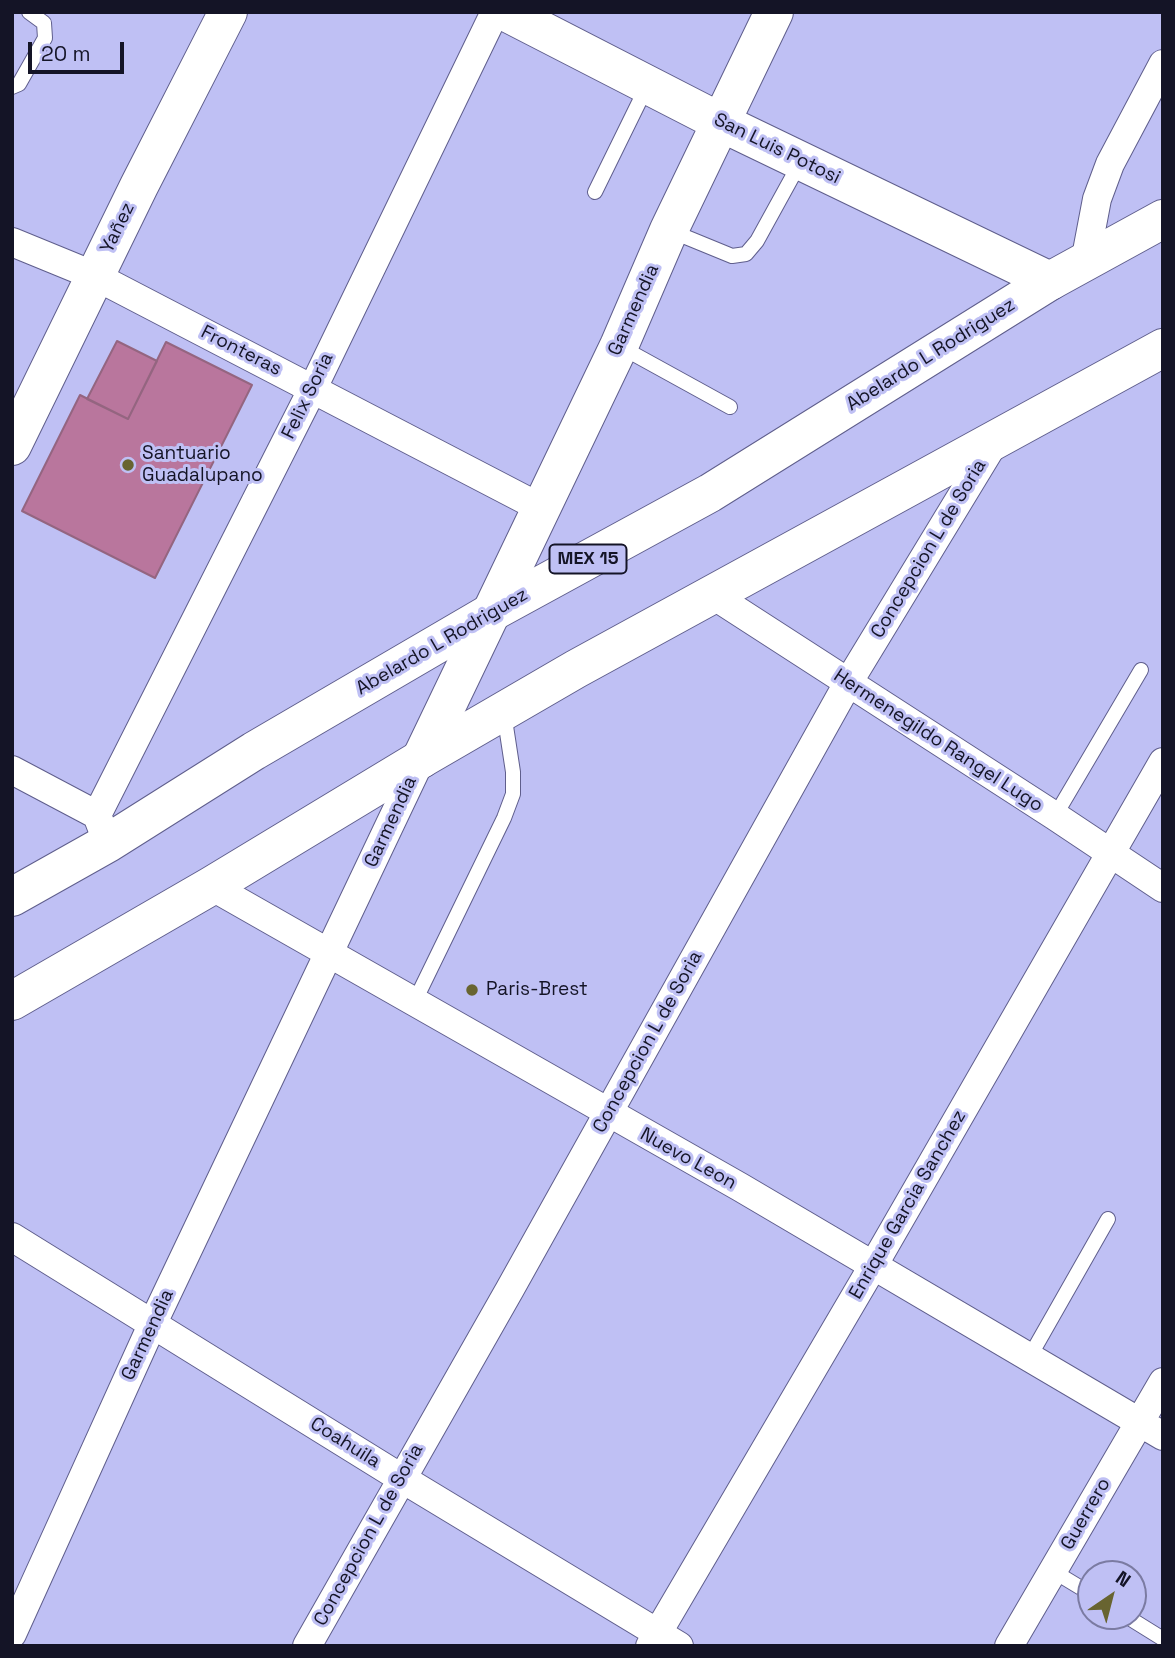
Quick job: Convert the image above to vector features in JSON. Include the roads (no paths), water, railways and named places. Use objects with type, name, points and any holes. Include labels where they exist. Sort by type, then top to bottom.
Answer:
[{"type":"main road","name":"Yañez","points":[[12,446],[228,12]]},
{"type":"main road","name":"San Luis Potosi","points":[[506,12],[720,122],[1050,281]]},
{"type":"main road","name":"Garmendia","points":[[421,759],[619,346],[669,230],[774,12]]},
{"type":"main road","name":"Abelardo L Rodriguez","points":[[12,897],[102,829],[254,751],[492,612],[710,493],[1050,281],[1163,219]]},
{"type":"main road","points":[[12,1001],[504,711],[1163,348]]},
{"type":"street","name":"Felix Soria","points":[[102,829],[495,12]]},
{"type":"street","points":[[1085,262],[1097,200],[1110,164],[1163,64]]},
{"type":"street","name":"Fronteras","points":[[12,242],[95,276],[541,508]]},
{"type":"street","name":"Concepcion L de Soria","points":[[307,1646],[848,683],[995,441]]},
{"type":"street","name":"Hermenegildo Rangel Lugo","points":[[713,595],[1163,888]]},
{"type":"street","name":"Garmendia","points":[[12,1634],[152,1325],[421,759]]},
{"type":"street","name":"Enrique Garcia Sanchez","points":[[662,1641],[873,1266],[1163,762]]},
{"type":"street","points":[[12,770],[102,829]]},
{"type":"street","name":"Nuevo Leon","points":[[211,886],[740,1187],[1151,1430]]},
{"type":"street","name":"Coahuila","points":[[12,1237],[662,1641]]},
{"type":"street","name":"Guerrero","points":[[1009,1646],[1053,1571],[1151,1430],[1163,1381]]},
{"type":"lane","points":[[12,87],[19,84],[45,38],[44,23],[29,12]]},
{"type":"lane","points":[[595,192],[648,85]]},
{"type":"lane","points":[[669,230],[732,256],[747,254],[757,241],[801,161]]},
{"type":"lane","points":[[619,346],[730,407]]},
{"type":"lane","points":[[1055,816],[1083,773],[1141,670]]},
{"type":"lane","points":[[414,1003],[505,818],[513,794],[513,772],[504,711]]},
{"type":"lane","points":[[1029,1358],[1108,1219]]},
{"type":"lane","points":[[1053,1571],[1077,1586]]},
{"type":"lane","points":[[1147,1629],[1163,1639]]},
{"type":"place","name":"Santuario Guadalupano","points":[[128,465]]},
{"type":"place","name":"Paris-Brest","points":[[472,990]]}]
